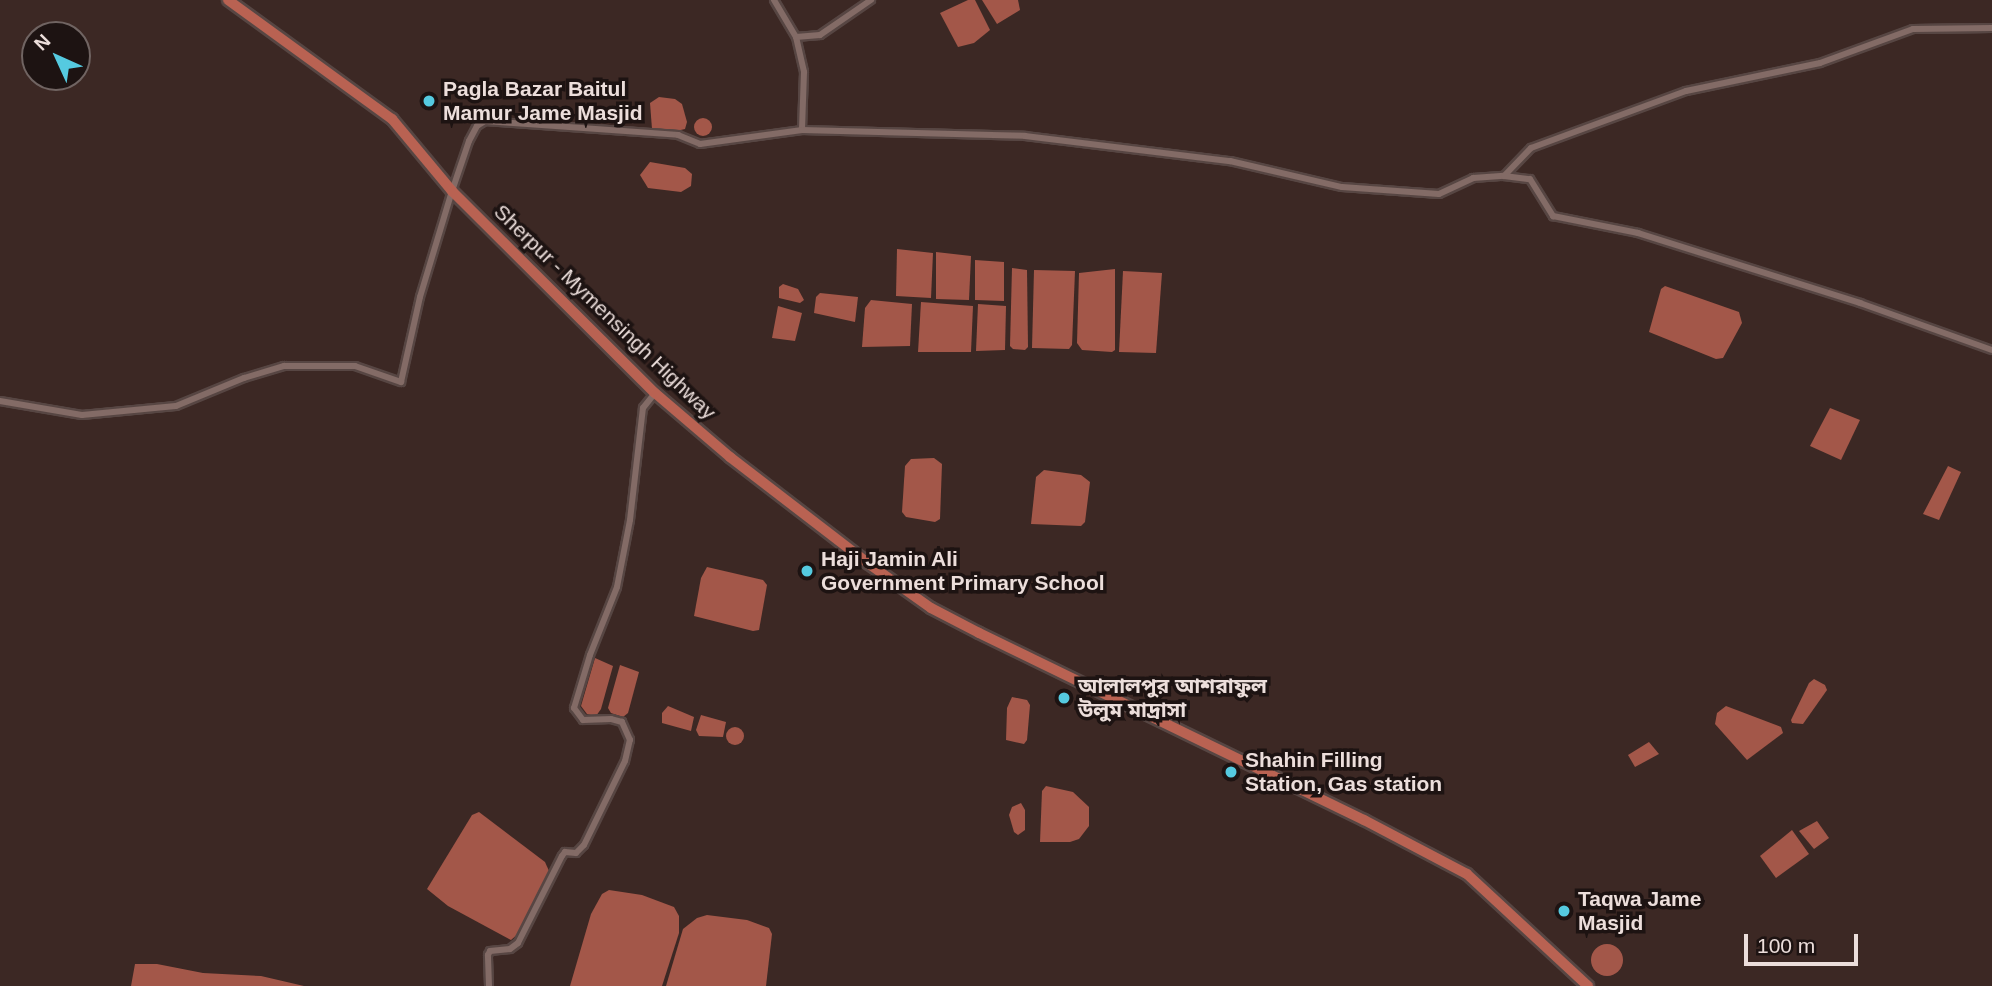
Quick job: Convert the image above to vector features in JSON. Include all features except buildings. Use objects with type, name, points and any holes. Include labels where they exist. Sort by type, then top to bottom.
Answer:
[{"type":"main road","name":"Sherpur - Mymensingh Highway","points":[[228,0],[392,119],[452,191],[655,393],[730,457],[931,608],[1364,820],[1467,874],[1588,986]]},
{"type":"street","points":[[774,0],[796,37],[804,72],[803,130]]},
{"type":"street","points":[[796,37],[820,34],[871,0]]},
{"type":"street","points":[[1504,176],[1531,148],[1686,91],[1820,63],[1913,29],[1992,28]]},
{"type":"street","points":[[0,401],[82,415],[165,407],[199,398],[244,378],[284,366],[355,366],[401,382],[420,298],[452,191],[469,141],[477,126],[485,121],[678,135],[700,144],[803,130],[1025,136],[1230,162],[1342,187],[1439,194],[1473,178],[1504,176],[1530,179],[1553,216],[1638,233],[1860,303],[1992,350]]},
{"type":"street","points":[[489,986],[490,951],[510,949],[518,943],[562,856],[565,852],[576,853],[584,845],[625,761],[630,740],[622,722],[611,719],[583,720],[574,708],[586,666],[617,587],[630,520],[643,408],[655,393]]},
{"type":"shaded area","points":[[968,0],[975,0],[990,30],[974,43],[958,47],[940,13]]},
{"type":"shaded area","points":[[982,0],[1018,0],[1020,10],[997,24]]},
{"type":"shaded area","points":[[659,97],[675,99],[682,104],[687,122],[685,129],[652,129],[650,103]]},
{"type":"shaded area","points":[[703,118],[709,121],[712,127],[709,133],[703,136],[697,133],[694,127],[697,121]]},
{"type":"shaded area","points":[[650,162],[685,168],[692,174],[691,186],[681,192],[648,188],[640,175]]},
{"type":"shaded area","points":[[897,249],[933,253],[931,298],[896,296]]},
{"type":"shaded area","points":[[936,252],[971,256],[969,300],[936,299]]},
{"type":"shaded area","points":[[975,260],[1004,262],[1004,301],[975,300]]},
{"type":"shaded area","points":[[1012,268],[1027,270],[1028,347],[1025,350],[1013,349],[1010,346]]},
{"type":"shaded area","points":[[1115,269],[1115,350],[1082,350],[1077,343],[1079,273]]},
{"type":"shaded area","points":[[1034,270],[1075,271],[1072,345],[1069,349],[1032,348]]},
{"type":"shaded area","points":[[1123,271],[1162,273],[1156,353],[1119,352]]},
{"type":"shaded area","points":[[783,284],[798,289],[804,300],[800,303],[779,298],[779,287]]},
{"type":"shaded area","points":[[1665,286],[1739,312],[1742,323],[1723,358],[1716,359],[1649,332],[1661,289]]},
{"type":"shaded area","points":[[820,293],[858,297],[855,322],[814,313],[816,297]]},
{"type":"shaded area","points":[[871,300],[912,304],[910,346],[862,347],[865,308]]},
{"type":"shaded area","points":[[921,302],[973,306],[971,352],[918,352]]},
{"type":"shaded area","points":[[978,304],[1006,306],[1005,350],[976,351]]},
{"type":"shaded area","points":[[778,306],[802,313],[795,341],[772,338]]},
{"type":"shaded area","points":[[1830,408],[1860,420],[1841,460],[1810,446]]},
{"type":"shaded area","points":[[934,458],[942,464],[940,519],[935,522],[906,517],[902,512],[905,466],[911,459]]},
{"type":"shaded area","points":[[1948,466],[1961,472],[1939,520],[1923,514]]},
{"type":"shaded area","points":[[1044,470],[1081,475],[1090,482],[1085,522],[1081,526],[1031,524],[1036,477]]},
{"type":"shaded area","points":[[707,567],[763,580],[767,585],[759,630],[753,631],[694,616],[701,578]]},
{"type":"shaded area","points":[[595,658],[613,666],[601,709],[596,716],[587,714],[581,706]]},
{"type":"shaded area","points":[[620,665],[639,672],[628,713],[623,717],[611,713],[608,708]]},
{"type":"shaded area","points":[[1814,679],[1825,685],[1827,690],[1803,724],[1792,723],[1809,683]]},
{"type":"shaded area","points":[[1012,697],[1027,700],[1030,705],[1027,740],[1024,744],[1006,740],[1007,708]]},
{"type":"shaded area","points":[[668,706],[694,717],[691,731],[662,723],[662,713]]},
{"type":"shaded area","points":[[1726,706],[1781,727],[1783,733],[1747,760],[1715,724],[1717,713]]},
{"type":"shaded area","points":[[701,715],[726,722],[723,737],[699,736],[696,730]]},
{"type":"shaded area","points":[[735,727],[741,730],[744,736],[741,742],[735,745],[729,742],[726,736],[729,730]]},
{"type":"shaded area","points":[[1649,742],[1659,754],[1635,767],[1628,755]]},
{"type":"shaded area","points":[[1046,786],[1073,792],[1089,807],[1089,826],[1079,839],[1070,842],[1040,842],[1042,791]]},
{"type":"shaded area","points":[[1021,803],[1025,810],[1025,830],[1018,835],[1014,832],[1009,815],[1012,807]]},
{"type":"shaded area","points":[[479,812],[545,862],[549,871],[519,933],[511,940],[448,906],[427,889],[472,815]]},
{"type":"shaded area","points":[[1817,821],[1829,838],[1814,849],[1799,831]]},
{"type":"shaded area","points":[[1792,830],[1809,854],[1776,878],[1760,856]]},
{"type":"shaded area","points":[[609,890],[642,895],[674,907],[679,916],[679,933],[662,986],[570,986],[591,914],[602,894]]},
{"type":"shaded area","points":[[707,915],[747,920],[769,928],[772,934],[766,986],[666,986],[683,929],[697,918]]},
{"type":"shaded area","points":[[1607,944],[1619,948],[1623,960],[1619,972],[1607,976],[1595,972],[1591,960],[1595,948]]},
{"type":"shaded area","points":[[135,964],[157,964],[203,973],[261,976],[304,986],[131,986]]},
{"type":"place","name":"Pagla Bazar Baitul Mamur Jame Masjid","points":[[429,101]]},
{"type":"place","name":"Haji Jamin Ali Government Primary School","points":[[807,571]]},
{"type":"place","name":"আলালপুর আশরাফুল উলুম মাদ্রাসা","points":[[1064,698]]},
{"type":"place","name":"Shahin Filling Station, Gas station","points":[[1231,772]]},
{"type":"place","name":"Taqwa Jame Masjid","points":[[1564,911]]}]
